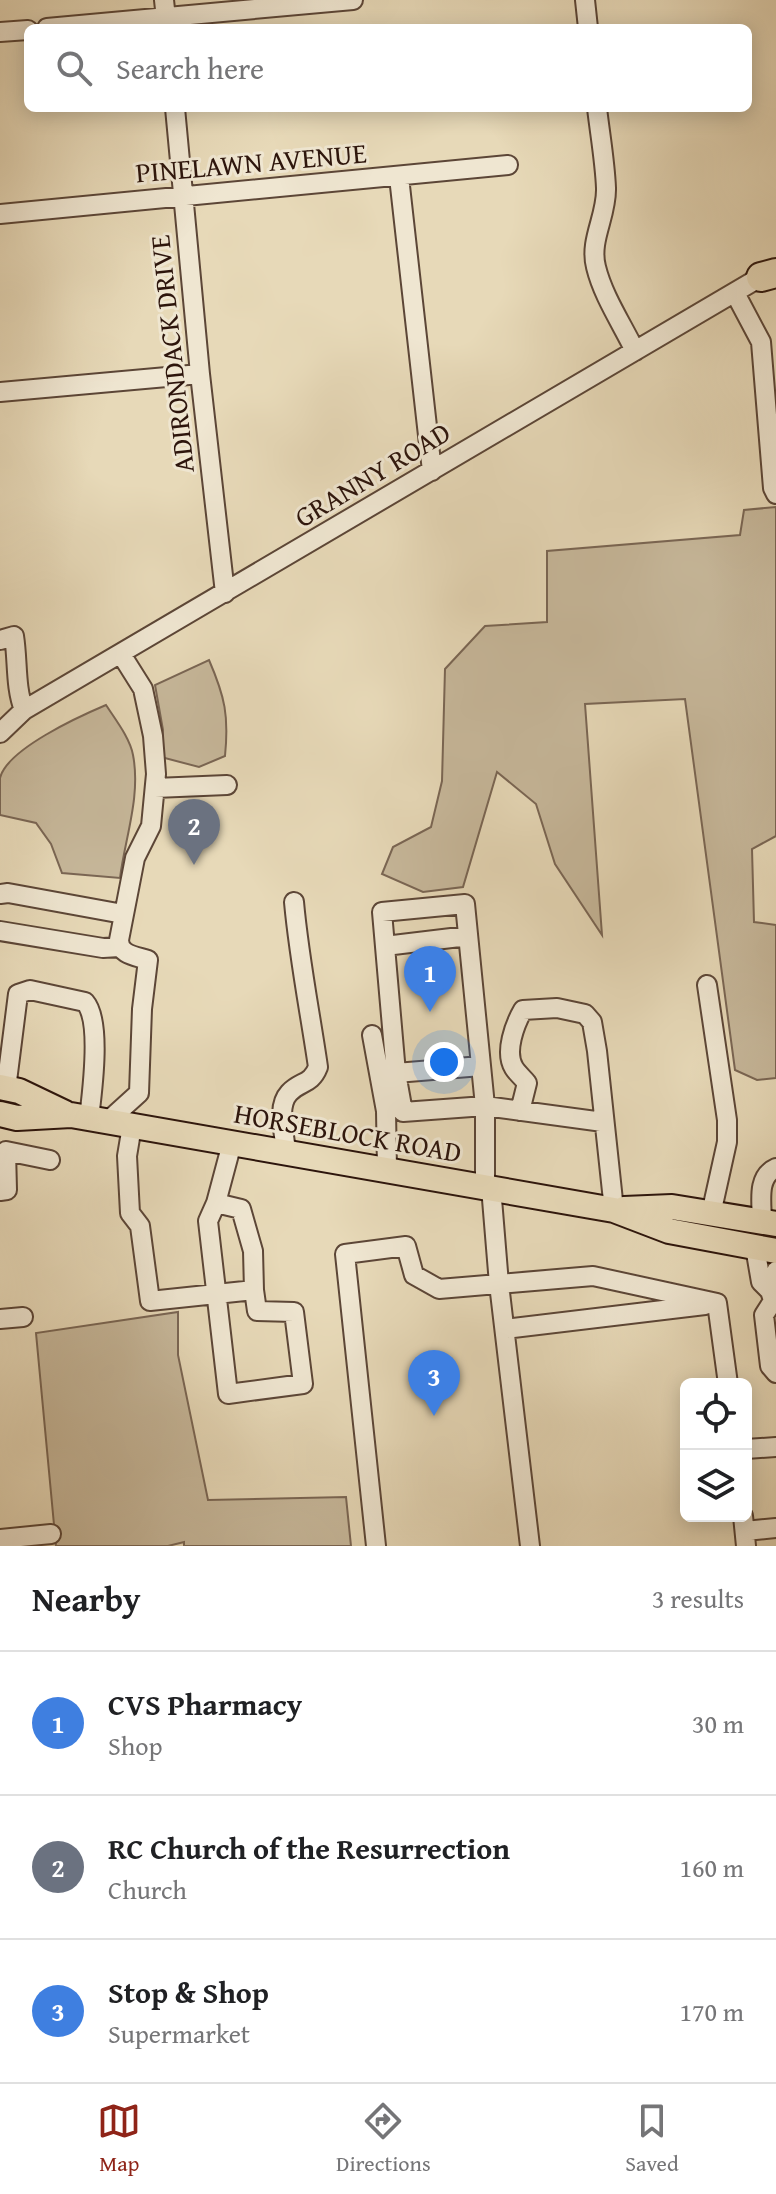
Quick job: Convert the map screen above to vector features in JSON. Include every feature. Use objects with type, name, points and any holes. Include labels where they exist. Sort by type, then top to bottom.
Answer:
[{"type":"main road","name":"HORSEBLOCK ROAD","points":[[3,1088],[19,1091],[89,1118]]},
{"type":"main road","name":"HORSEBLOCK ROAD","points":[[2,1115],[17,1118],[89,1118],[488,1186],[614,1210],[669,1231],[766,1249]]},
{"type":"main road","name":"HORSEBLOCK ROAD","points":[[614,1210],[672,1207],[769,1223]]},
{"type":"street","points":[[84,24],[353,0]]},
{"type":"street","points":[[585,0],[588,24]]},
{"type":"street","points":[[0,32],[24,30]]},
{"type":"street","name":"ADIRONDACK DRIVE","points":[[175,112],[225,593]]},
{"type":"street","points":[[597,112],[606,190],[593,246],[596,266],[602,285],[635,351]]},
{"type":"street","name":"PINELAWN AVENUE","points":[[0,214],[508,165]]},
{"type":"street","points":[[399,177],[432,471]]},
{"type":"street","name":"GRANNY ROAD","points":[[0,733],[24,710],[771,273]]},
{"type":"street","points":[[735,293],[761,342],[776,494]]},
{"type":"street","points":[[0,392],[200,374]]},
{"type":"street","points":[[0,640],[14,636],[18,695],[24,710]]},
{"type":"street","points":[[89,1118],[139,1093],[142,1009],[148,960],[123,952],[119,947],[135,858],[151,826],[155,788],[153,736],[143,689],[121,654]]},
{"type":"street","points":[[155,788],[227,785]]},
{"type":"street","points":[[0,894],[123,914]]},
{"type":"street","points":[[286,1152],[282,1111],[285,1101],[290,1091],[314,1078],[318,1067],[306,979],[299,956],[294,902]]},
{"type":"street","points":[[530,1546],[488,1186],[485,1106],[465,904],[382,912],[396,1073],[403,1112],[485,1106],[603,1122]]},
{"type":"street","points":[[0,931],[103,948],[119,947]]},
{"type":"street","points":[[386,949],[468,936]]},
{"type":"street","points":[[707,985],[727,1120],[727,1142],[711,1214]]},
{"type":"street","points":[[3,1088],[18,994],[30,990],[85,1002],[91,1009],[95,1062],[89,1118]]},
{"type":"street","points":[[520,1111],[527,1083],[513,1067],[511,1058],[517,1021],[523,1010],[557,1008],[585,1014],[592,1022],[614,1210]]},
{"type":"street","points":[[372,1035],[386,1111],[387,1169]]},
{"type":"street","points":[[396,1073],[481,1066]]},
{"type":"street","points":[[0,1191],[7,1190],[9,1184],[2,1115]]},
{"type":"street","points":[[132,1126],[127,1156],[130,1213],[140,1226],[150,1301],[254,1290]]},
{"type":"street","points":[[216,1203],[241,1209],[253,1251],[257,1311],[294,1312],[303,1384],[228,1394],[208,1221],[232,1143]]},
{"type":"street","points":[[6,1151],[50,1160]]},
{"type":"street","points":[[769,1223],[762,1182],[769,1171],[776,1168]]},
{"type":"street","points":[[376,1546],[345,1254],[406,1246],[414,1275],[439,1289],[593,1276],[717,1303]]},
{"type":"street","points":[[766,1249],[761,1282],[773,1301]]},
{"type":"street","points":[[776,1271],[773,1301],[764,1315],[770,1366],[776,1373]]},
{"type":"street","points":[[505,1329],[717,1303]]},
{"type":"street","points":[[717,1303],[727,1378]]},
{"type":"street","points":[[0,1319],[23,1317]]},
{"type":"street","points":[[752,1449],[776,1447]]},
{"type":"street","points":[[745,1531],[776,1528]]},
{"type":"street","points":[[0,1539],[51,1534]]},
{"type":"shaded area","points":[[776,507],[776,836],[752,849],[754,922],[776,925],[776,1078],[757,1080],[735,1070],[685,699],[585,704],[602,935],[555,864],[536,804],[497,772],[463,887],[423,892],[382,874],[393,847],[431,827],[442,781],[445,669],[485,626],[547,622],[547,551],[740,535],[744,510]]},
{"type":"shaded area","points":[[209,660],[224,707],[225,756],[199,767],[161,757],[163,730],[155,685]]},
{"type":"shaded area","points":[[106,705],[129,742],[135,770],[134,801],[120,878],[62,873],[51,844],[36,823],[0,815],[0,778],[5,767],[30,745]]},
{"type":"shaded area","points":[[178,1312],[178,1355],[208,1500],[346,1497],[351,1546],[184,1546],[184,1542],[168,1546],[56,1546],[36,1333]]},
{"type":"place","name":"RC Church of the Resurrection","points":[[194,865]]},
{"type":"place","name":"CVS Pharmacy","points":[[430,1012]]},
{"type":"place","name":"Stop & Shop","points":[[434,1416]]}]
